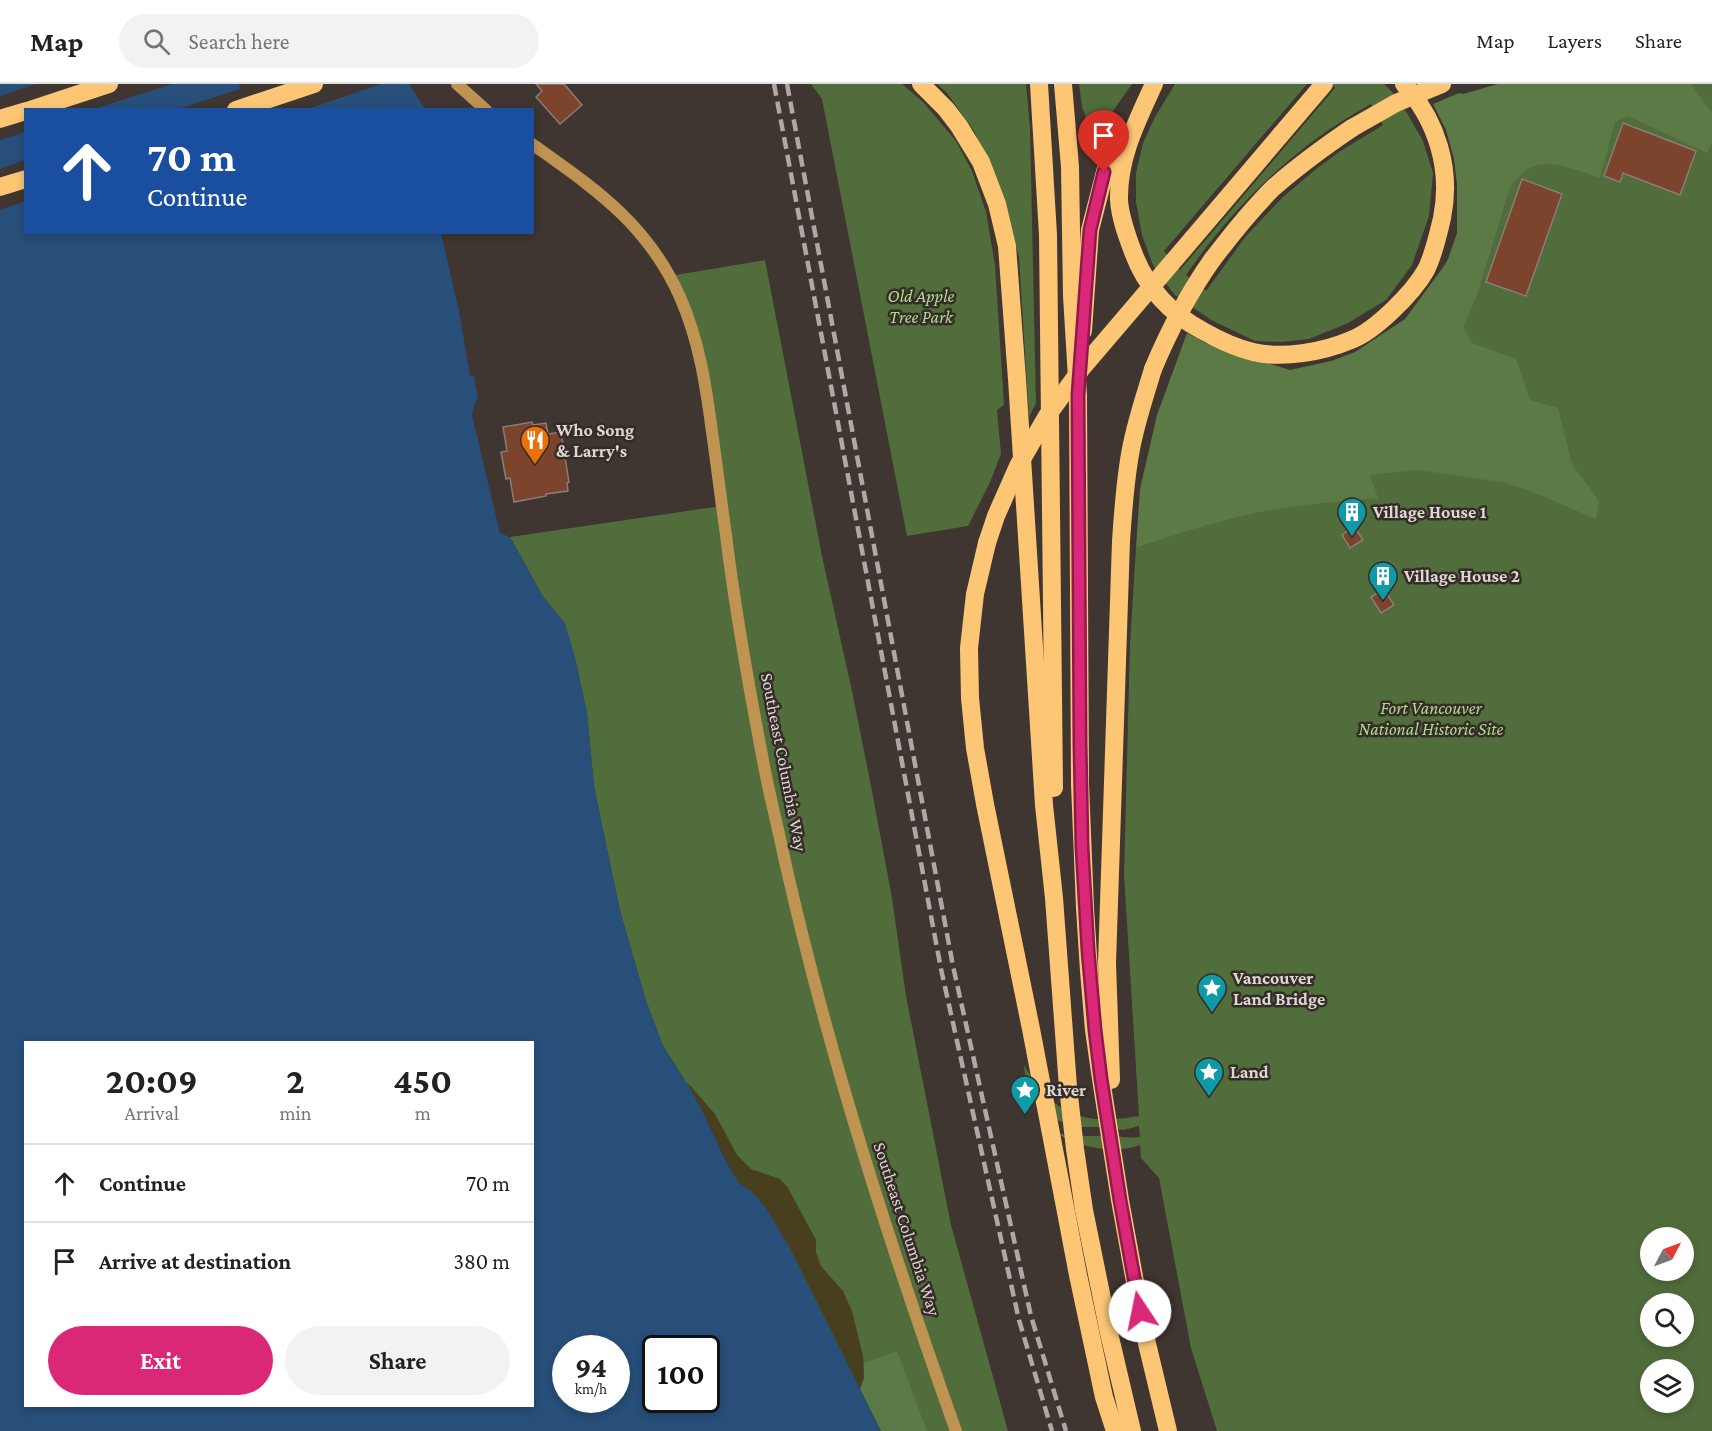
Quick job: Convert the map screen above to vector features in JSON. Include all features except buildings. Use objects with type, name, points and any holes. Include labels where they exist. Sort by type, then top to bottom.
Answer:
[{"type":"highway","points":[[36,108],[109,84]]},
{"type":"highway","points":[[242,108],[314,84]]},
{"type":"highway","points":[[921,84],[946,109],[981,162],[997,204],[1006,246],[1014,334],[1044,805],[1075,1149],[1096,1271],[1132,1431]]},
{"type":"highway","points":[[1039,84],[1048,235],[1054,898]]},
{"type":"highway","points":[[1063,84],[1070,167],[1071,296],[1078,395],[1080,784],[1084,888],[1095,1030],[1101,1079],[1137,1290],[1168,1431]]},
{"type":"highway","points":[[1078,395],[1090,230],[1104,172],[1119,138],[1153,84]]},
{"type":"highway","points":[[1153,84],[1122,162],[1119,201],[1126,236],[1139,270],[1161,299],[1188,323],[1218,340],[1254,352],[1294,355],[1353,340],[1392,312],[1410,293],[1426,269],[1436,242],[1444,204],[1445,176],[1434,130],[1419,103],[1404,84]]},
{"type":"highway","points":[[1115,1431],[1104,1397],[1076,1265],[975,748],[970,698],[969,648],[975,594],[987,543],[999,507],[1018,466],[1047,416],[1082,368],[1324,84]]},
{"type":"highway","points":[[1111,1135],[1107,963],[1121,541],[1125,491],[1141,407],[1171,329],[1193,289],[1212,260],[1255,207],[1316,153],[1352,128],[1396,103],[1442,84]]},
{"type":"highway","points":[[0,120],[24,112]]},
{"type":"highway","points":[[0,187],[24,180]]},
{"type":"street","points":[[457,84],[484,108]]},
{"type":"street","name":"Southeast Columbia Way","points":[[534,145],[609,201],[633,224],[662,262],[693,328],[707,391],[730,571],[763,760],[812,975],[849,1106],[914,1314],[956,1431]]},
{"type":"green space","name":"Old Apple Tree Park","points":[[811,84],[902,84],[923,102],[956,141],[972,171],[986,212],[995,265],[1004,405],[997,410],[1001,454],[968,526],[907,536],[822,99]]},
{"type":"green space","points":[[937,84],[1026,84],[1030,128],[1036,403],[1029,417],[1019,257],[1005,203],[974,131],[947,93]]},
{"type":"green space","points":[[1079,84],[1132,84],[1094,138],[1082,107]]},
{"type":"green space","points":[[1175,84],[1307,84],[1164,251],[1180,270],[1335,88],[1332,84],[1384,84],[1407,113],[1423,141],[1433,173],[1429,216],[1412,265],[1386,300],[1348,323],[1309,339],[1282,342],[1255,341],[1211,320],[1175,295],[1153,265],[1142,235],[1136,202],[1136,173],[1143,143],[1155,117]],"holes":[[[1371,104],[1383,125],[1339,152],[1283,197],[1246,236],[1206,291],[1186,275],[1225,224],[1292,157],[1317,138]]]},
{"type":"green space","points":[[1498,84],[1691,84],[1712,113],[1712,143],[1707,153],[1628,116],[1615,122],[1600,178],[1550,164],[1528,169],[1509,190],[1477,295],[1463,327],[1472,343],[1516,359],[1530,400],[1558,408],[1572,464],[1599,501],[1596,519],[1528,490],[1505,483],[1417,470],[1370,475],[1378,498],[1264,511],[1209,525],[1136,548],[1140,489],[1157,415],[1187,333],[1205,343],[1290,370],[1331,361],[1355,352],[1405,319],[1447,262],[1457,233],[1457,184],[1454,159],[1446,130],[1433,104],[1459,93],[1463,94]]},
{"type":"green space","name":"Fort Vancouver National Historic Site","points":[[1624,84],[1712,84],[1712,1431],[1217,1431],[1191,1348],[1159,1178],[1141,1158],[1140,1145],[1119,1149],[1096,1148],[1074,1142],[1054,1132],[1078,1136],[1140,1137],[1139,1126],[1123,1130],[1078,1127],[1056,1120],[1037,1105],[1026,1086],[1024,1065],[1046,1095],[1058,1106],[1071,1113],[1101,1119],[1139,1116],[1124,875],[1130,644],[1136,548],[1158,540],[1246,382],[1390,357],[1479,207]]},
{"type":"green space","points":[[765,260],[822,556],[871,786],[892,898],[906,996],[951,1225],[1008,1431],[881,1431],[850,1368],[751,1191],[663,1046],[646,1001],[620,911],[594,787],[587,713],[565,624],[542,595],[510,537],[721,506],[707,391],[670,276]]},
{"type":"green space","points":[[897,1351],[927,1431],[881,1431],[860,1389],[864,1378],[864,1363]]},
{"type":"sand","points":[[687,1082],[715,1114],[737,1155],[751,1169],[780,1179],[788,1188],[816,1240],[816,1252],[821,1266],[843,1291],[852,1311],[863,1356],[864,1378],[860,1389],[789,1247],[751,1191],[738,1182]]},
{"type":"water","points":[[0,84],[409,84],[424,108],[24,108],[24,234],[441,234],[459,311],[470,376],[474,376],[478,399],[472,415],[500,533],[510,537],[542,595],[565,624],[587,713],[594,787],[620,911],[646,1001],[663,1046],[701,1108],[738,1182],[751,1191],[766,1208],[789,1247],[881,1431],[0,1431]]},
{"type":"pier","points":[[36,84],[172,84],[97,108],[24,108],[24,132],[0,140],[0,96]]},
{"type":"pier","points":[[239,84],[381,84],[310,108],[181,108],[240,89]]},
{"type":"pier","points":[[24,160],[24,201],[0,210],[0,169]]},
{"type":"railway","points":[[774,84],[941,969],[1019,1320],[1052,1431]]},
{"type":"railway","points":[[787,84],[953,966],[1031,1316],[1066,1431]]},
{"type":"place","name":"Who Song & Larry's","points":[[535,466]]},
{"type":"place","name":"Village House 1","points":[[1352,538]]},
{"type":"place","name":"Village House 2","points":[[1383,602]]},
{"type":"place","name":"Vancouver Land Bridge","points":[[1212,1014]]},
{"type":"place","name":"Land","points":[[1209,1098]]},
{"type":"place","name":"River","points":[[1025,1116]]},
{"type":"route","points":[[1104,172],[1090,230],[1078,395],[1080,784],[1085,908],[1095,1030],[1120,1200],[1140,1311]]}]
